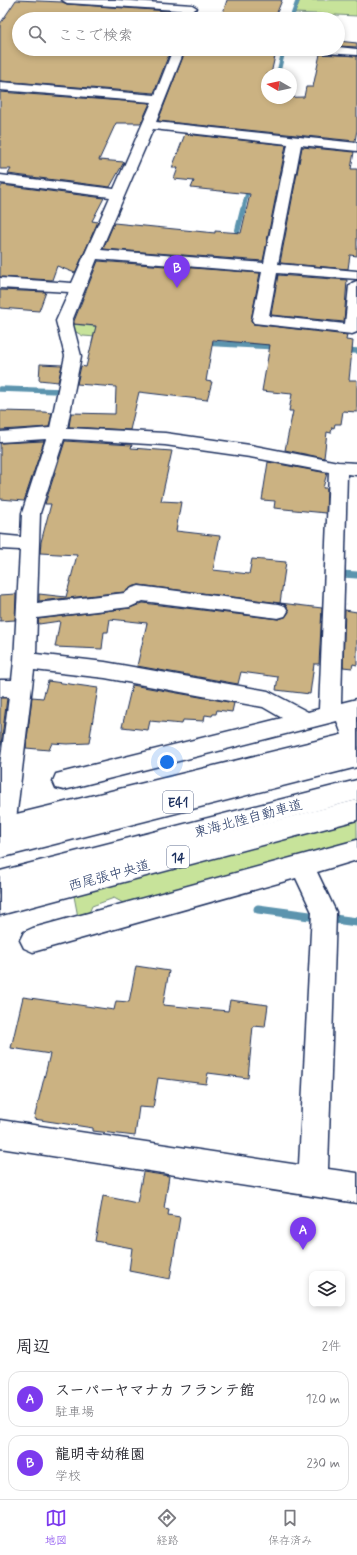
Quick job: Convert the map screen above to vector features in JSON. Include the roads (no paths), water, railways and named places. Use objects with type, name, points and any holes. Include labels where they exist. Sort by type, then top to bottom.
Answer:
[{"type":"main road","name":"E41","points":[[1,836],[356,746]]},
{"type":"main road","name":"東海北陸自動車道","points":[[0,882],[357,790]]},
{"type":"main road","name":"西尾張中央道","points":[[0,903],[357,810]]},
{"type":"street","points":[[67,0],[193,4]]},
{"type":"street","points":[[345,51],[357,52]]},
{"type":"street","points":[[1,836],[25,661],[31,513],[57,433],[66,397],[73,356],[64,321],[149,125],[176,56]]},
{"type":"street","points":[[0,86],[160,99]]},
{"type":"street","points":[[149,125],[295,142],[357,147]]},
{"type":"street","points":[[295,142],[260,320],[352,329],[357,286]]},
{"type":"street","points":[[3,185],[17,181],[118,194]]},
{"type":"street","points":[[92,254],[357,275]]},
{"type":"street","points":[[0,283],[78,288]]},
{"type":"street","points":[[0,437],[57,433],[165,439],[250,451],[338,468],[357,469]]},
{"type":"street","points":[[338,468],[344,711],[356,746]]},
{"type":"street","points":[[0,542],[30,544]]},
{"type":"street","points":[[27,612],[130,600],[139,593],[278,611]]},
{"type":"street","points":[[25,661],[105,670],[268,698],[306,721]]},
{"type":"street","points":[[0,688],[21,690]]},
{"type":"street","points":[[64,781],[344,711]]},
{"type":"street","points":[[33,940],[357,850]]},
{"type":"street","points":[[302,865],[324,912],[313,1182]]},
{"type":"street","points":[[0,1134],[357,1188]]},
{"type":"waterway","points":[[294,12],[298,0]]},
{"type":"waterway","points":[[279,68],[282,56]]},
{"type":"waterway","points":[[243,210],[249,186]]},
{"type":"waterway","points":[[230,261],[243,209]]},
{"type":"waterway","points":[[203,343],[279,347]]},
{"type":"waterway","points":[[343,350],[357,351]]},
{"type":"waterway","points":[[0,389],[60,391]]},
{"type":"waterway","points":[[342,574],[357,575]]},
{"type":"waterway","points":[[258,909],[317,917]]},
{"type":"waterway","points":[[334,919],[357,922]]},
{"type":"place","name":"龍明寺幼稚園","points":[[177,288]]},
{"type":"place","name":"スーパーヤマナカ フランテ館","points":[[303,1250]]}]
